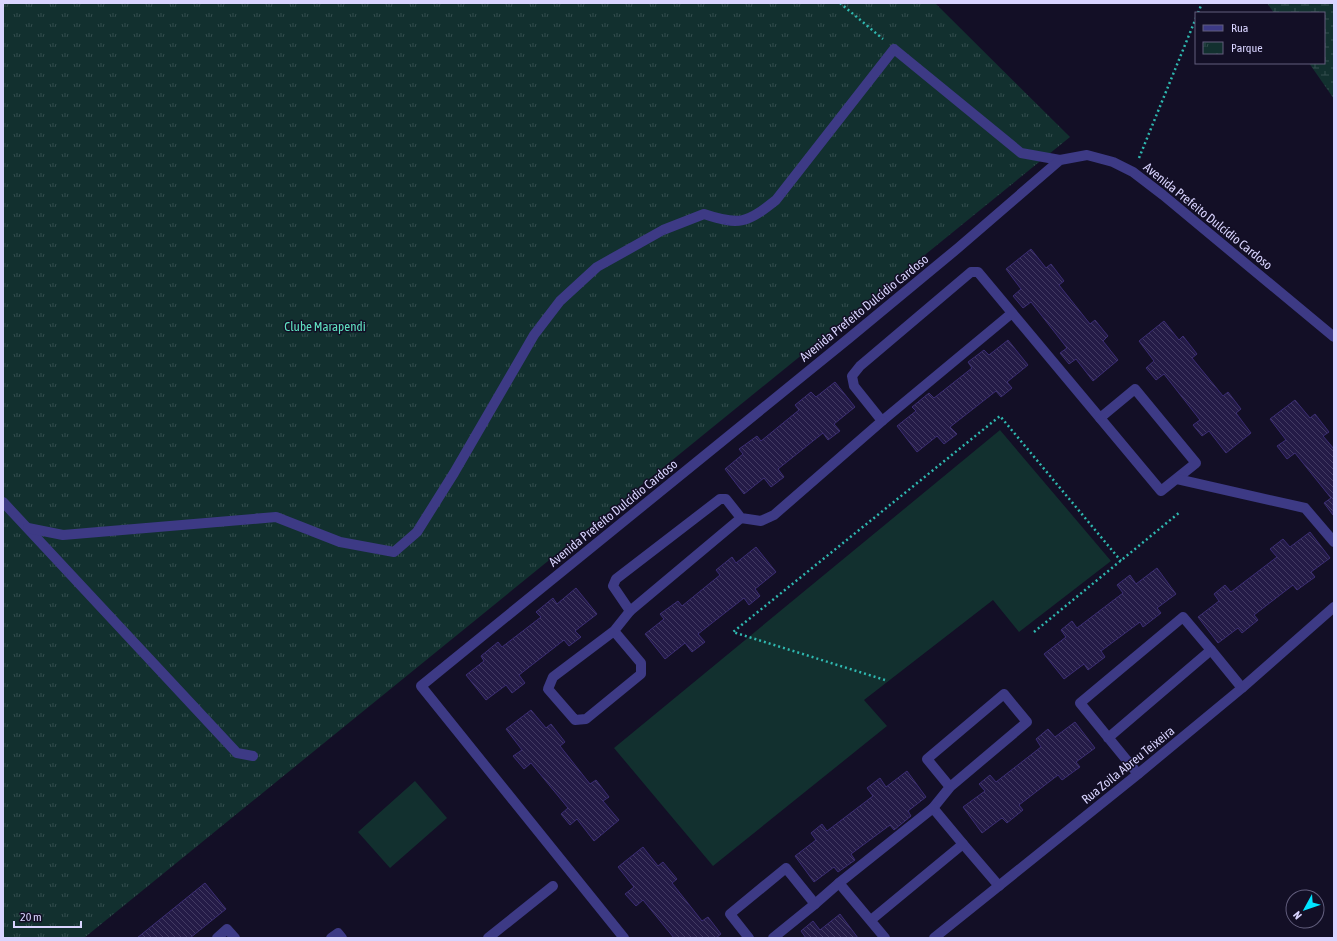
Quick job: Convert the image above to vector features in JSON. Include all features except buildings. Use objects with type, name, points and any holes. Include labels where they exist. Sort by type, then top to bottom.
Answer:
[{"type":"street","points":[[28,528],[63,535],[276,517],[340,542],[394,552],[417,532],[454,473],[534,334],[560,301],[597,267],[664,230],[704,214],[724,221],[741,221],[758,214],[776,200],[894,49],[1021,153],[1060,160]]},
{"type":"street","name":"Avenida Prefeito Dulcídio Cardoso","points":[[624,938],[421,686],[854,334],[958,248],[1060,160],[1087,155],[1113,162],[1133,172],[1163,194],[1334,337]]},
{"type":"street","points":[[882,421],[854,386],[852,376],[860,366],[971,272],[978,272],[984,277],[1012,313],[1161,492],[1196,463],[1135,390],[1100,418]]},
{"type":"street","points":[[630,611],[613,586],[616,579],[720,499],[726,499],[741,518],[761,521],[774,515],[882,421],[1012,313]]},
{"type":"street","points":[[1177,479],[1305,508],[1334,542]]},
{"type":"street","points":[[3,502],[237,753],[253,756]]},
{"type":"street","points":[[614,631],[641,663],[641,674],[586,718],[574,720],[548,689],[552,678],[614,631],[630,611],[741,518]]},
{"type":"street","name":"Rua Zoila Abreu Teixeira","points":[[934,938],[1138,774],[1242,688],[1334,607]]},
{"type":"street","points":[[1138,774],[1080,703],[1183,617],[1242,688]]},
{"type":"street","points":[[1108,738],[1211,650]]},
{"type":"street","points":[[773,938],[933,808],[950,787],[1027,722],[1004,694],[927,759],[950,787]]},
{"type":"street","points":[[933,808],[999,886]]},
{"type":"street","points":[[870,920],[963,844]]},
{"type":"street","points":[[749,938],[730,914],[786,868],[815,904]]},
{"type":"street","points":[[839,883],[886,938]]},
{"type":"street","points":[[488,938],[553,886]]},
{"type":"street","points":[[217,938],[227,929],[235,938]]},
{"type":"street","points":[[331,938],[338,933],[342,938]]},
{"type":"path","points":[[840,3],[894,49]]},
{"type":"path","points":[[1133,172],[1195,20]]},
{"type":"path","points":[[885,680],[733,632],[1000,416],[1121,561]]},
{"type":"path","points":[[1034,632],[1180,512]]},
{"type":"green space","name":"Clube Marapendi","points":[[3,3],[935,3],[1070,137],[84,938],[3,938]]},
{"type":"green space","points":[[1267,3],[1334,3],[1334,99],[1310,64],[1325,64],[1325,12],[1273,12]]},
{"type":"green space","points":[[1000,430],[1111,561],[1019,632],[993,600],[864,700],[887,726],[713,866],[614,748]]},
{"type":"green space","points":[[415,781],[447,818],[390,868],[358,832]]}]
